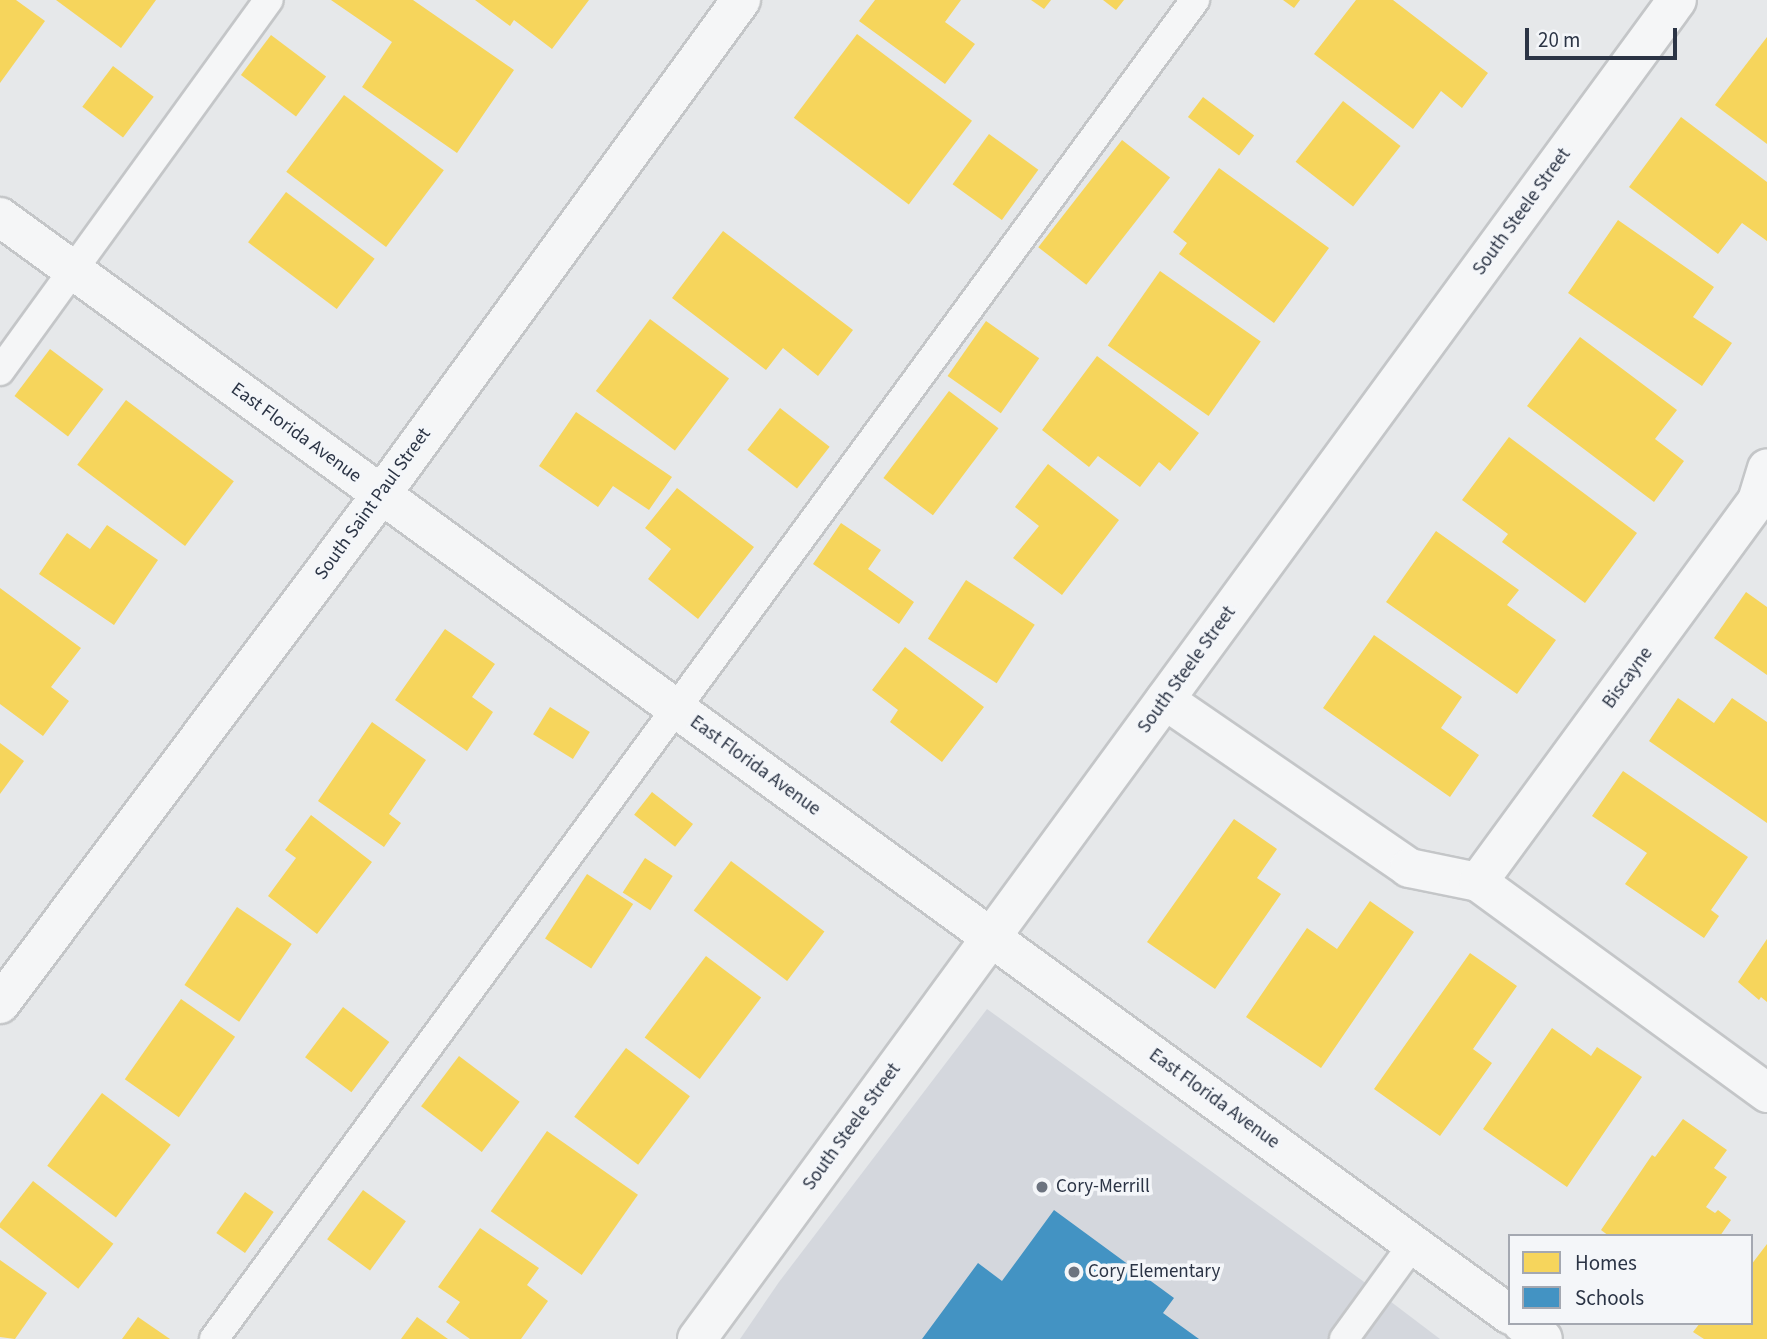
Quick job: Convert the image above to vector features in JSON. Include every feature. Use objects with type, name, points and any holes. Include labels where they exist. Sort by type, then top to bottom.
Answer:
[{"type":"street","name":"South Saint Paul Street","points":[[0,1004],[381,495],[741,0]]},
{"type":"street","name":"South Steele Street","points":[[696,1339],[1677,0]]},
{"type":"street","name":"East Florida Avenue","points":[[0,218],[1413,1244],[1508,1316]]},
{"type":"street","name":"Biscayne","points":[[1478,882],[1757,501],[1767,468]]},
{"type":"street","points":[[1165,700],[1409,868],[1478,882],[1767,1093]]},
{"type":"lane","points":[[0,371],[269,0]]},
{"type":"lane","points":[[214,1339],[1195,0]]},
{"type":"lane","points":[[1344,1339],[1413,1244]]},
{"type":"shaded area","name":"Cory-Merrill","points":[[987,1009],[1440,1339],[740,1339],[779,1282]]},
{"type":"building: Homes","points":[[0,0],[16,0],[45,21],[0,83]]},
{"type":"building: Homes","points":[[56,0],[156,0],[121,48]]},
{"type":"building: Homes","points":[[331,0],[413,0],[514,70],[457,153],[362,87],[392,42]]},
{"type":"building: Homes","points":[[475,0],[589,0],[552,49],[514,20],[510,26]]},
{"type":"building: Homes","points":[[875,0],[961,0],[945,22],[975,44],[945,84],[859,21]]},
{"type":"building: Homes","points":[[1031,0],[1051,0],[1044,9]]},
{"type":"building: Homes","points":[[1103,0],[1124,0],[1116,10]]},
{"type":"building: Homes","points":[[1283,0],[1300,0],[1294,8]]},
{"type":"building: Homes","points":[[1356,0],[1393,0],[1488,73],[1462,108],[1441,91],[1413,129],[1314,54]]},
{"type":"building: Homes","points":[[857,34],[972,121],[909,205],[794,118]]},
{"type":"building: Homes","points":[[271,35],[326,77],[296,116],[241,75]]},
{"type":"building: Homes","points":[[1767,37],[1767,144],[1715,105]]},
{"type":"building: Homes","points":[[113,66],[154,97],[123,137],[82,107]]},
{"type":"building: Homes","points":[[344,95],[444,170],[386,247],[286,172]]},
{"type":"building: Homes","points":[[1203,97],[1254,136],[1239,155],[1188,117]]},
{"type":"building: Homes","points":[[1343,101],[1401,146],[1353,207],[1296,162]]},
{"type":"building: Homes","points":[[1681,117],[1767,182],[1767,241],[1742,223],[1718,254],[1629,187]]},
{"type":"building: Homes","points":[[989,134],[1038,170],[1002,220],[953,184]]},
{"type":"building: Homes","points":[[1122,140],[1170,178],[1086,285],[1038,247]]},
{"type":"building: Homes","points":[[1219,168],[1329,248],[1274,323],[1179,254],[1187,243],[1173,232]]},
{"type":"building: Homes","points":[[286,192],[375,259],[337,309],[248,242]]},
{"type":"building: Homes","points":[[1618,220],[1714,287],[1693,317],[1732,343],[1702,386],[1568,293]]},
{"type":"building: Homes","points":[[723,231],[853,330],[818,376],[783,348],[766,370],[672,298]]},
{"type":"building: Homes","points":[[1160,271],[1261,342],[1209,416],[1108,346]]},
{"type":"building: Homes","points":[[650,319],[729,379],[675,450],[596,391]]},
{"type":"building: Homes","points":[[986,321],[1039,358],[1001,413],[948,376]]},
{"type":"building: Homes","points":[[1580,337],[1677,410],[1655,439],[1684,461],[1654,502],[1527,406]]},
{"type":"building: Homes","points":[[50,349],[104,389],[68,436],[14,396]]},
{"type":"building: Homes","points":[[1097,356],[1199,433],[1170,471],[1159,462],[1140,487],[1098,456],[1089,467],[1042,430]]},
{"type":"building: Homes","points":[[949,391],[999,428],[933,515],[883,478]]},
{"type":"building: Homes","points":[[126,400],[234,481],[185,546],[77,465]]},
{"type":"building: Homes","points":[[780,408],[830,447],[797,489],[747,450]]},
{"type":"building: Homes","points":[[576,412],[672,477],[649,510],[613,486],[598,507],[539,466]]},
{"type":"building: Homes","points":[[1509,437],[1637,533],[1585,603],[1502,542],[1508,534],[1462,500]]},
{"type":"building: Homes","points":[[1048,464],[1119,520],[1062,595],[1013,558],[1039,526],[1015,507]]},
{"type":"building: Homes","points":[[677,488],[754,547],[698,619],[648,579],[671,549],[645,528]]},
{"type":"building: Homes","points":[[841,523],[881,550],[868,569],[914,602],[899,624],[813,564]]},
{"type":"building: Homes","points":[[107,525],[158,560],[114,625],[39,574],[67,533],[90,549]]},
{"type":"building: Homes","points":[[1436,531],[1519,590],[1507,605],[1556,640],[1517,694],[1386,602]]},
{"type":"building: Homes","points":[[966,580],[1035,625],[997,683],[928,639]]},
{"type":"building: Homes","points":[[0,588],[81,648],[51,687],[69,701],[43,736],[0,704]]},
{"type":"building: Homes","points":[[1746,592],[1767,607],[1767,675],[1714,638]]},
{"type":"building: Homes","points":[[445,629],[495,664],[472,697],[493,712],[467,751],[395,700]]},
{"type":"building: Homes","points":[[1374,635],[1462,697],[1441,728],[1479,755],[1450,797],[1323,708]]},
{"type":"building: Homes","points":[[905,647],[984,707],[942,762],[890,722],[898,710],[872,690]]},
{"type":"building: Homes","points":[[1678,698],[1714,723],[1732,698],[1767,722],[1767,823],[1649,741]]},
{"type":"building: Homes","points":[[550,707],[590,732],[573,759],[533,734]]},
{"type":"building: Homes","points":[[372,722],[426,760],[389,814],[401,823],[384,847],[318,801]]},
{"type":"building: Homes","points":[[0,743],[24,761],[0,794]]},
{"type":"building: Homes","points":[[1623,771],[1748,857],[1711,910],[1719,916],[1704,938],[1625,884],[1647,853],[1592,816]]},
{"type":"building: Homes","points":[[652,792],[693,824],[675,847],[634,815]]},
{"type":"building: Homes","points":[[311,815],[372,862],[317,934],[268,896],[296,858],[285,850]]},
{"type":"building: Homes","points":[[1234,819],[1277,849],[1257,878],[1281,894],[1215,989],[1147,942]]},
{"type":"building: Homes","points":[[645,858],[673,876],[650,910],[623,892]]},
{"type":"building: Homes","points":[[731,861],[824,931],[787,981],[694,911]]},
{"type":"building: Homes","points":[[587,874],[633,904],[591,969],[545,939]]},
{"type":"building: Homes","points":[[1370,901],[1414,932],[1321,1068],[1246,1017],[1307,928],[1337,949]]},
{"type":"building: Homes","points":[[237,907],[292,944],[239,1022],[184,985]]},
{"type":"building: Homes","points":[[1767,939],[1767,1002],[1761,997],[1759,1000],[1738,982]]},
{"type":"building: Homes","points":[[1470,953],[1517,986],[1473,1049],[1492,1063],[1440,1136],[1374,1089]]},
{"type":"building: Homes","points":[[706,956],[761,998],[700,1079],[645,1037]]},
{"type":"building: Homes","points":[[181,999],[235,1037],[179,1117],[125,1079]]},
{"type":"building: Homes","points":[[343,1007],[389,1042],[351,1092],[305,1057]]},
{"type":"building: Homes","points":[[1552,1028],[1591,1056],[1597,1047],[1642,1077],[1567,1187],[1483,1129]]},
{"type":"building: Homes","points":[[626,1048],[690,1096],[638,1165],[574,1117]]},
{"type":"building: Homes","points":[[459,1056],[520,1102],[482,1152],[421,1106]]},
{"type":"building: Homes","points":[[102,1093],[171,1145],[116,1217],[47,1166]]},
{"type":"building: Homes","points":[[1683,1119],[1727,1150],[1714,1168],[1727,1177],[1706,1207],[1715,1213],[1718,1210],[1731,1220],[1721,1234],[1606,1234],[1601,1230],[1652,1155],[1655,1157]]},
{"type":"building: Homes","points":[[547,1131],[638,1195],[582,1275],[491,1211]]},
{"type":"building: Homes","points":[[33,1181],[113,1244],[78,1289],[0,1228],[0,1223]]},
{"type":"building: Homes","points":[[363,1190],[406,1221],[370,1271],[327,1239]]},
{"type":"building: Homes","points":[[245,1192],[274,1212],[245,1253],[216,1233]]},
{"type":"building: Homes","points":[[480,1228],[539,1268],[527,1285],[548,1301],[521,1339],[470,1339],[446,1322],[460,1302],[438,1287]]},
{"type":"building: Homes","points":[[1767,1244],[1767,1339],[1704,1339],[1693,1332],[1698,1325],[1753,1325],[1753,1262]]},
{"type":"building: Homes","points":[[0,1260],[47,1293],[15,1339],[0,1337]]},
{"type":"building: Homes","points":[[138,1317],[170,1339],[122,1339]]},
{"type":"building: Homes","points":[[417,1317],[448,1339],[401,1339]]},
{"type":"building: Schools","name":"Cory Elementary","points":[[1054,1210],[1174,1298],[1163,1313],[1199,1339],[922,1339],[978,1263],[1002,1281]]},
{"type":"place","name":"Cory-Merrill","points":[[1042,1187]]},
{"type":"place","name":"Cory Elementary","points":[[1074,1272]]}]
